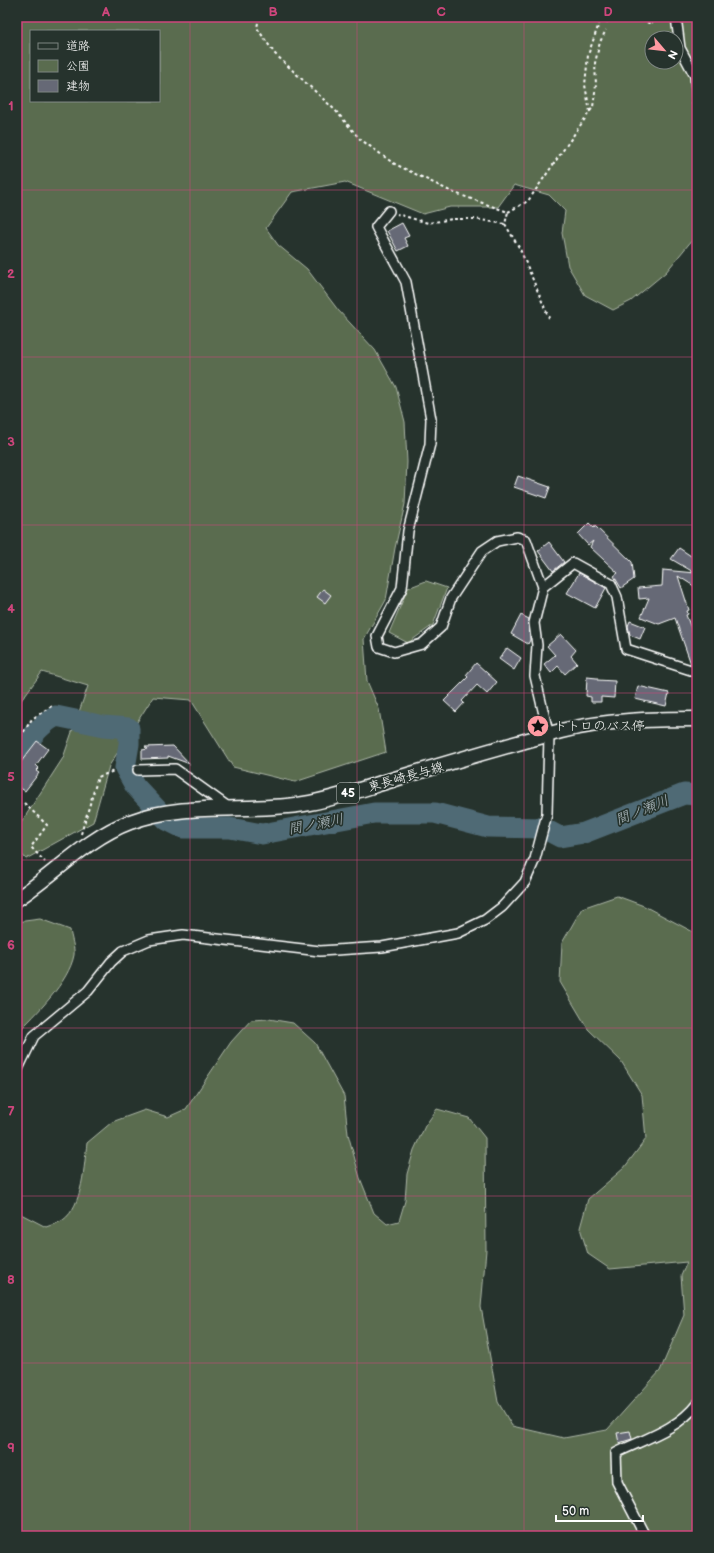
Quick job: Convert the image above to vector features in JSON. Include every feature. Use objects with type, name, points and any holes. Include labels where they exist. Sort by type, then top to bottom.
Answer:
[{"type":"main road","name":"東長崎長与線","points":[[17,899],[73,856],[116,829],[129,822],[155,814],[228,807],[281,806],[306,803],[375,786],[592,725],[657,719],[697,719]]},
{"type":"street","points":[[676,17],[680,48],[695,76],[697,101]]},
{"type":"street","points":[[17,1071],[34,1036],[88,990],[110,962],[124,951],[149,940],[183,935],[320,951],[382,947],[458,933],[485,920],[502,907],[525,882],[535,859],[547,814],[549,736],[535,676],[537,644],[534,623],[543,587],[526,540],[517,537],[497,541],[482,551],[451,598],[441,627],[422,644],[394,652],[379,647],[377,636],[402,588],[408,531],[430,444],[431,419],[406,282],[376,227],[389,210]]},
{"type":"street","points":[[543,587],[573,563],[611,584],[617,597],[626,649],[697,672]]},
{"type":"street","points":[[138,770],[176,769],[228,807]]},
{"type":"street","points":[[645,1536],[617,1482],[616,1453],[645,1441],[667,1429],[697,1404]]},
{"type":"path","points":[[260,17],[257,28],[275,54],[335,110],[360,139],[393,163],[452,192],[508,212],[528,202],[593,107],[596,85],[597,56],[600,42],[606,30]]},
{"type":"path","points":[[590,112],[585,85],[588,55],[601,18],[609,23],[614,17]]},
{"type":"path","points":[[636,17],[651,24],[657,17]]},
{"type":"path","points":[[389,210],[428,223],[452,219],[474,219],[505,224]]},
{"type":"path","points":[[508,212],[505,224],[520,249],[549,318]]},
{"type":"path","points":[[17,742],[32,719],[53,705]]},
{"type":"path","points":[[73,856],[86,819],[91,794],[98,777],[114,771]]},
{"type":"path","points":[[24,803],[47,825],[31,847],[54,872]]},
{"type":"green space","points":[[17,17],[697,17],[697,234],[666,272],[631,301],[613,310],[585,295],[568,266],[562,233],[565,211],[549,195],[514,185],[498,207],[450,207],[423,214],[345,182],[292,192],[266,228],[278,245],[307,269],[338,310],[375,350],[396,387],[405,422],[407,462],[405,504],[395,548],[386,600],[364,639],[367,681],[379,709],[386,752],[295,782],[233,767],[191,700],[153,697],[109,766],[93,822],[26,859],[17,849],[17,829],[63,758],[88,686],[42,672],[17,706]]},
{"type":"green space","points":[[426,581],[447,588],[433,625],[408,643],[389,633],[408,588]]},
{"type":"green space","points":[[617,896],[644,906],[697,934],[697,1536],[17,1536],[17,1212],[46,1227],[63,1220],[70,1214],[79,1195],[87,1143],[112,1122],[145,1110],[168,1117],[186,1109],[231,1042],[251,1020],[269,1019],[293,1023],[315,1043],[344,1096],[348,1134],[360,1178],[374,1213],[387,1224],[399,1221],[405,1201],[407,1174],[414,1150],[425,1126],[437,1109],[469,1118],[485,1138],[486,1250],[481,1307],[498,1402],[512,1426],[564,1438],[607,1430],[660,1371],[684,1315],[681,1276],[687,1262],[610,1269],[588,1254],[580,1228],[588,1199],[624,1168],[646,1139],[642,1095],[621,1061],[588,1029],[560,982],[562,943],[582,908]]},
{"type":"green space","points":[[40,919],[70,930],[74,955],[66,976],[59,987],[17,1033],[17,922]]},
{"type":"building","points":[[402,223],[409,236],[404,238],[408,246],[398,251],[387,231]]},
{"type":"building","points":[[518,476],[550,487],[546,498],[514,487]]},
{"type":"building","points":[[589,523],[594,528],[595,526],[632,562],[634,579],[621,588],[614,576],[618,573],[590,547],[593,541],[588,545],[578,534]]},
{"type":"building","points":[[549,542],[564,562],[553,571],[538,551]]},
{"type":"building","points":[[679,548],[697,560],[697,588],[678,576],[689,610],[687,611],[688,614],[686,615],[697,644],[694,644],[697,652],[693,665],[691,664],[675,618],[659,624],[641,617],[649,598],[639,599],[638,588],[662,586],[663,570],[695,573],[671,559]]},
{"type":"building","points":[[579,573],[606,588],[595,608],[567,593]]},
{"type":"building","points":[[323,589],[331,595],[325,603],[317,597]]},
{"type":"building","points":[[521,615],[529,619],[530,640],[528,644],[511,634]]},
{"type":"building","points":[[630,621],[645,627],[640,639],[630,635],[628,626]]},
{"type":"building","points":[[561,634],[576,650],[571,656],[577,663],[565,674],[558,666],[551,673],[544,664],[555,655],[547,646]]},
{"type":"building","points":[[507,648],[521,658],[514,670],[499,659]]},
{"type":"building","points":[[476,663],[497,682],[487,694],[477,685],[462,701],[464,703],[456,712],[444,701],[468,677],[466,675]]},
{"type":"building","points":[[587,677],[597,678],[597,680],[615,681],[614,698],[601,697],[601,702],[591,702],[591,697],[586,696]]},
{"type":"building","points":[[638,686],[669,693],[666,706],[635,699]]},
{"type":"building","points":[[37,741],[48,749],[36,765],[39,768],[36,771],[39,773],[25,791],[17,786],[17,767]]},
{"type":"building","points":[[173,746],[190,764],[168,756],[168,758],[142,759],[142,750],[148,749],[145,747]]},
{"type":"building","points":[[630,1431],[632,1439],[619,1443],[617,1433]]},
{"type":"waterway","name":"間ノ瀬川","points":[[17,760],[38,730],[56,716],[104,726],[129,728],[129,744],[125,768],[135,786],[167,820],[183,828],[230,828],[262,834],[374,813],[435,813],[488,827],[543,828],[560,837],[584,833],[684,794],[697,795]]},
{"type":"place","name":"トトロのバス停","points":[[538,726]]}]
